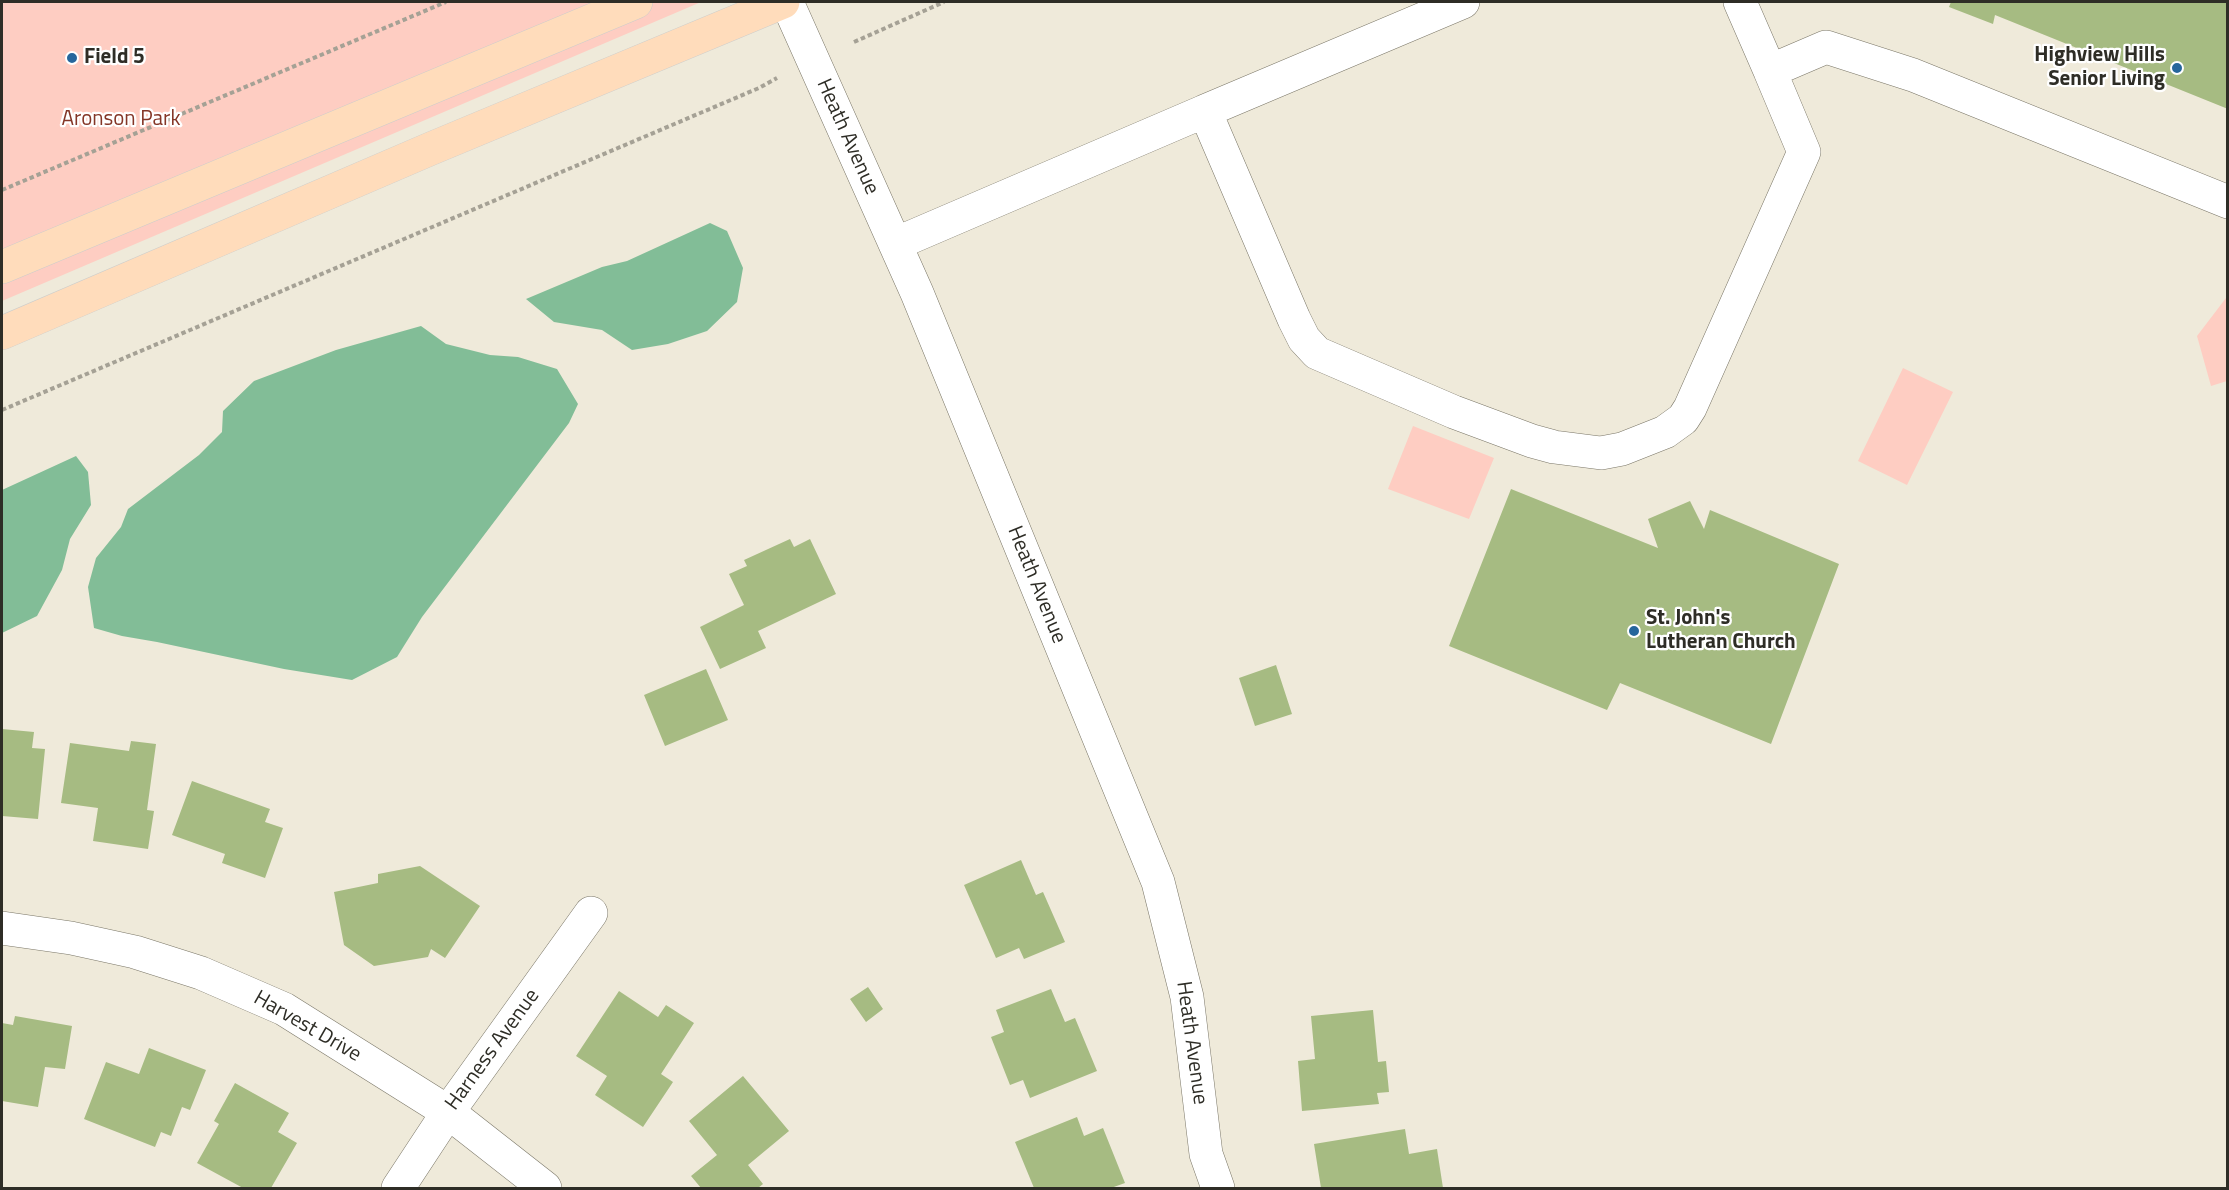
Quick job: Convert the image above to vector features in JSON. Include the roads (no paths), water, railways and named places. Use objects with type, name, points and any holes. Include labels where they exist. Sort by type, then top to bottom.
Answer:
[{"type":"main road","points":[[2,267],[636,2]]},
{"type":"main road","points":[[2,333],[430,149],[783,2]]},
{"type":"street","name":"Heath Avenue","points":[[787,2],[895,243],[1158,882],[1187,996],[1206,1154],[1218,1188]]},
{"type":"street","points":[[895,243],[1463,2]]},
{"type":"street","points":[[1205,111],[1294,319],[1304,339],[1317,352],[1454,412],[1532,441],[1554,447],[1601,453],[1622,449],[1665,432],[1683,419],[1715,355],[1804,152],[1740,2]]},
{"type":"street","points":[[1770,71],[1826,47],[1913,75],[2228,202]]},
{"type":"street","name":"Harness Avenue","points":[[398,1188],[448,1112],[591,913]]},
{"type":"street","name":"Harvest Drive","points":[[2,928],[71,938],[135,952],[201,973],[284,1009],[448,1112],[545,1188]]},
{"type":"place","name":"Field 5","points":[[72,58]]},
{"type":"place","name":"Highview Hills Senior Living","points":[[2177,68]]},
{"type":"place","name":"St. John's Lutheran Church","points":[[1634,631]]},
{"type":"park label","name":"Aronson Park","points":[[121,120]]}]
